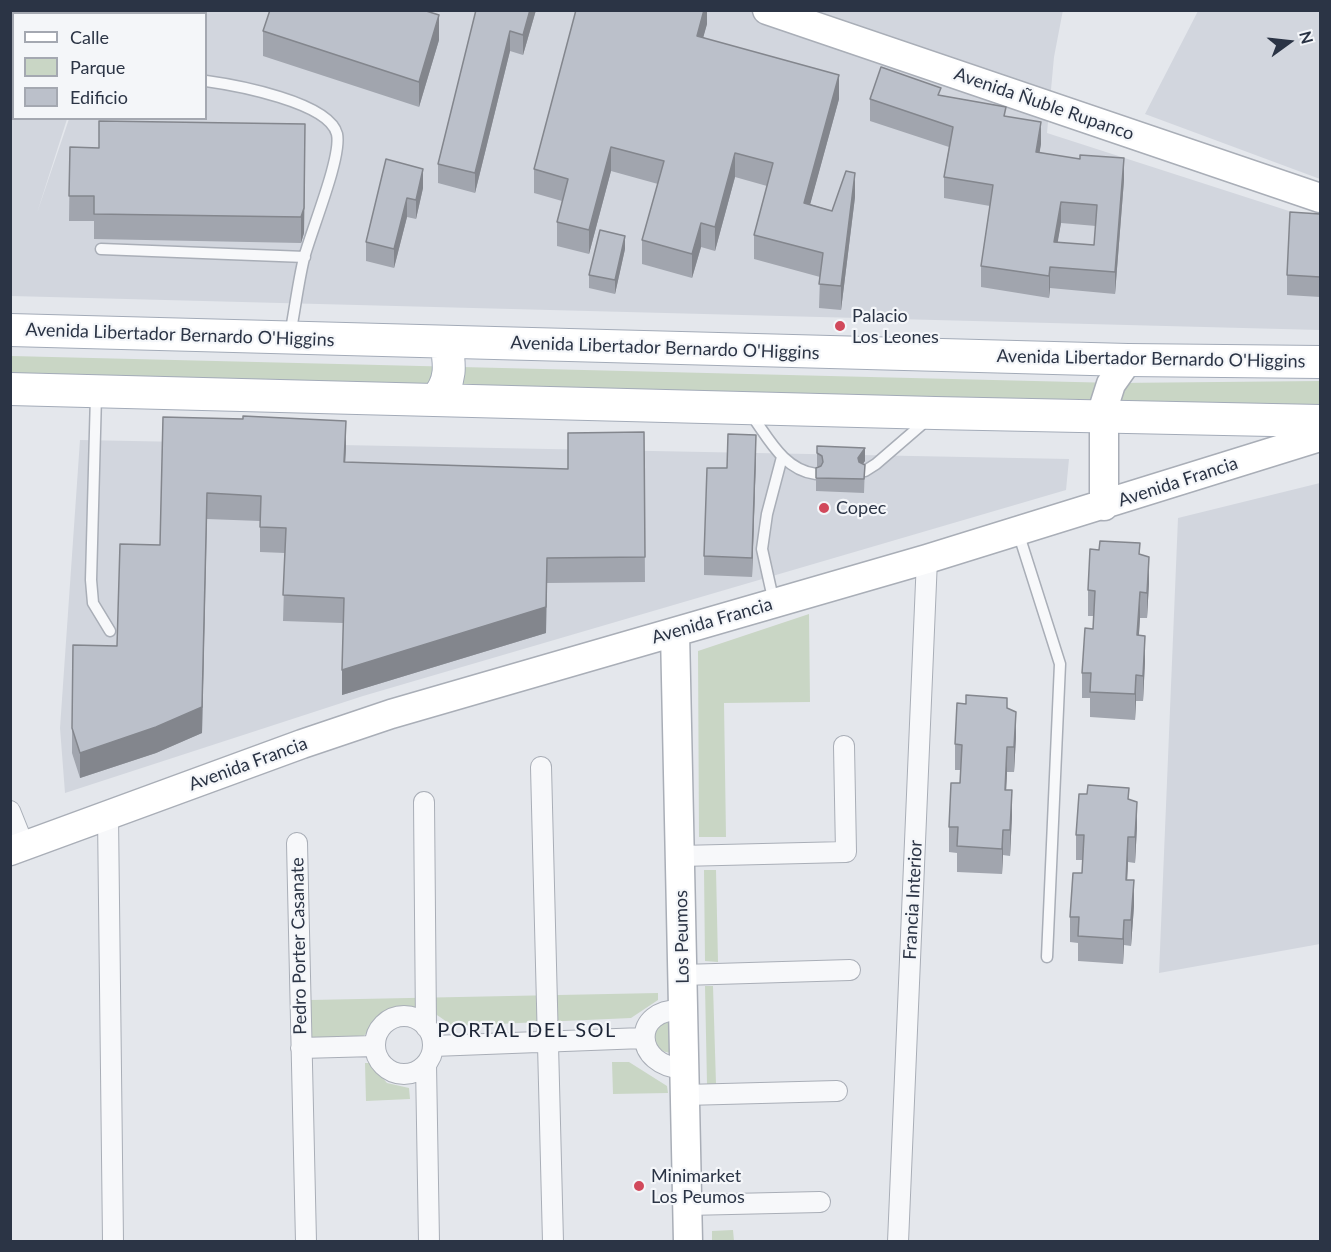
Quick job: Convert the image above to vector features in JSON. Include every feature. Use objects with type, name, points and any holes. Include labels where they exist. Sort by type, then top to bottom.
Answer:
[{"type":"main road","name":"Avenida Libertador Bernardo O'Higgins","points":[[10,330],[1128,360],[1320,362]]},
{"type":"main road","points":[[436,400],[442,393],[449,375],[450,366],[446,342]]},
{"type":"main road","points":[[10,389],[1320,421]]},
{"type":"street","name":"Avenida Ñuble Rupanco","points":[[767,10],[1320,198]]},
{"type":"street","points":[[1104,506],[1103,417],[1106,395],[1128,360]]},
{"type":"street","name":"Avenida Francia","points":[[17,849],[302,744],[391,714],[1018,532],[1320,437]]},
{"type":"street","name":"Francia Interior","points":[[898,1242],[927,559]]},
{"type":"street","name":"Los Peumos","points":[[675,632],[688,1242]]},
{"type":"street","points":[[680,856],[846,852],[844,746]]},
{"type":"street","points":[[541,767],[554,1242]]},
{"type":"street","points":[[424,802],[429,1242]]},
{"type":"street","points":[[10,811],[17,849]]},
{"type":"street","points":[[108,816],[113,1242]]},
{"type":"street","name":"Pedro Porter Casanate","points":[[297,843],[306,1242]]},
{"type":"street","points":[[682,975],[850,970]]},
{"type":"street","points":[[683,1010],[674,1009],[658,1015],[647,1024],[643,1038],[648,1052],[659,1063],[676,1068],[685,1082],[837,1091]]},
{"type":"street","points":[[411,1017],[428,1046],[412,1073],[394,1073],[380,1063],[375,1046],[376,1037],[386,1023],[393,1018],[411,1017]]},
{"type":"street","points":[[428,1046],[643,1038]]},
{"type":"street","points":[[302,1048],[375,1046]]},
{"type":"street","points":[[687,1205],[820,1202]]},
{"type":"lane","points":[[207,81],[242,86],[292,101],[328,120],[337,134],[337,154],[305,257],[290,338]]},
{"type":"lane","points":[[101,249],[305,257]]},
{"type":"lane","points":[[96,392],[91,580],[93,603],[110,631]]},
{"type":"lane","points":[[746,408],[782,457],[795,468],[816,474]]},
{"type":"lane","points":[[865,471],[935,413]]},
{"type":"lane","points":[[774,603],[762,549],[767,513],[782,457]]},
{"type":"lane","points":[[1018,532],[1060,664],[1047,957]]},
{"type":"shaded area","points":[[1063,10],[1054,57],[1047,133],[1320,221],[1320,330],[11,296],[11,11],[102,11],[12,12],[12,120],[67,120],[37,213],[69,120],[207,120],[207,12],[105,11]]},
{"type":"shaded area","points":[[1198,11],[1320,11],[1320,179],[1145,114]]},
{"type":"shaded area","points":[[80,440],[1069,459],[1066,490],[363,696],[65,793],[60,728]]},
{"type":"shaded area","points":[[1320,483],[1320,944],[1159,973],[1178,518]]},
{"type":"green space","points":[[11,356],[1116,383],[1320,381],[1320,405],[1279,407],[11,378]]},
{"type":"green space","points":[[809,614],[810,702],[724,703],[726,837],[699,837],[698,651]]},
{"type":"green space","points":[[704,870],[716,870],[718,962],[705,961]]},
{"type":"green space","points":[[705,986],[713,986],[716,1084],[707,1084]]},
{"type":"green space","points":[[658,993],[658,1000],[631,1018],[452,1026],[422,1009],[388,1009],[361,1039],[311,1040],[310,1000]]},
{"type":"green space","points":[[669,1020],[674,1053],[660,1049],[654,1040],[657,1029]]},
{"type":"green space","points":[[612,1062],[629,1062],[667,1086],[668,1093],[613,1094]]},
{"type":"green space","points":[[365,1063],[370,1063],[387,1083],[409,1088],[410,1099],[366,1101]]},
{"type":"green space","points":[[733,1230],[734,1241],[712,1241],[712,1231]]},
{"type":"building","points":[[10,10],[51,10],[50,12],[12,12],[12,36],[10,36]]},
{"type":"building","points":[[270,10],[423,10],[439,15],[419,82],[263,31]]},
{"type":"building","points":[[476,10],[530,10],[523,35],[510,31],[475,173],[438,164]]},
{"type":"building","points":[[576,10],[704,10],[697,36],[839,75],[804,203],[832,211],[846,171],[855,173],[841,286],[819,284],[823,253],[754,235],[773,163],[735,153],[715,227],[701,223],[692,254],[642,240],[664,161],[611,147],[589,230],[557,222],[568,179],[534,169]]},
{"type":"building","points":[[881,67],[941,88],[938,95],[1006,107],[1004,116],[1041,122],[1036,152],[1080,159],[1080,155],[1124,158],[1115,272],[1050,267],[1049,276],[981,266],[993,185],[944,177],[953,127],[870,99]],"holes":[[[1061,202],[1097,205],[1094,245],[1054,242]]]},
{"type":"building","points":[[99,121],[305,124],[304,208],[301,217],[94,214],[94,196],[69,196],[70,147],[99,148]]},
{"type":"building","points":[[386,159],[423,169],[416,200],[407,198],[394,249],[366,242]]},
{"type":"building","points":[[1290,212],[1320,214],[1320,277],[1287,275]]},
{"type":"building","points":[[600,230],[625,236],[615,280],[589,275]]},
{"type":"building","points":[[243,416],[346,421],[344,462],[568,469],[568,433],[644,432],[645,557],[547,558],[546,607],[342,670],[344,598],[283,595],[286,528],[260,527],[261,496],[207,493],[202,707],[156,727],[80,753],[72,728],[73,645],[117,646],[120,544],[160,545],[163,417],[243,419]]},
{"type":"building","points":[[728,434],[756,435],[752,558],[704,556],[707,468],[727,468]]},
{"type":"building","points":[[817,446],[865,448],[858,458],[859,462],[865,465],[864,479],[816,478],[816,468],[823,462],[822,456],[817,453]]},
{"type":"building","points":[[1100,541],[1140,543],[1139,554],[1149,557],[1147,593],[1140,592],[1137,635],[1145,636],[1143,676],[1136,675],[1135,694],[1090,692],[1091,673],[1082,673],[1085,628],[1093,629],[1095,591],[1088,590],[1090,549],[1099,550]]},
{"type":"building","points":[[966,695],[1007,698],[1007,708],[1016,712],[1014,747],[1007,747],[1005,790],[1012,790],[1010,830],[1003,830],[1002,849],[957,846],[958,827],[949,827],[951,783],[960,783],[962,745],[955,744],[957,703],[966,704]]},
{"type":"building","points":[[1088,785],[1129,788],[1128,799],[1137,802],[1135,837],[1128,837],[1126,880],[1134,880],[1131,920],[1124,920],[1123,939],[1078,936],[1079,917],[1070,917],[1073,873],[1082,873],[1084,835],[1076,835],[1079,794],[1087,794]]},
{"type":"place","name":"Palacio Los Leones","points":[[840,326]]},
{"type":"place","name":"Copec","points":[[824,508]]},
{"type":"place","name":"Minimarket Los Peumos","points":[[639,1186]]},
{"type":"district","name":"PORTAL DEL SOL","points":[[527,1031]]}]
